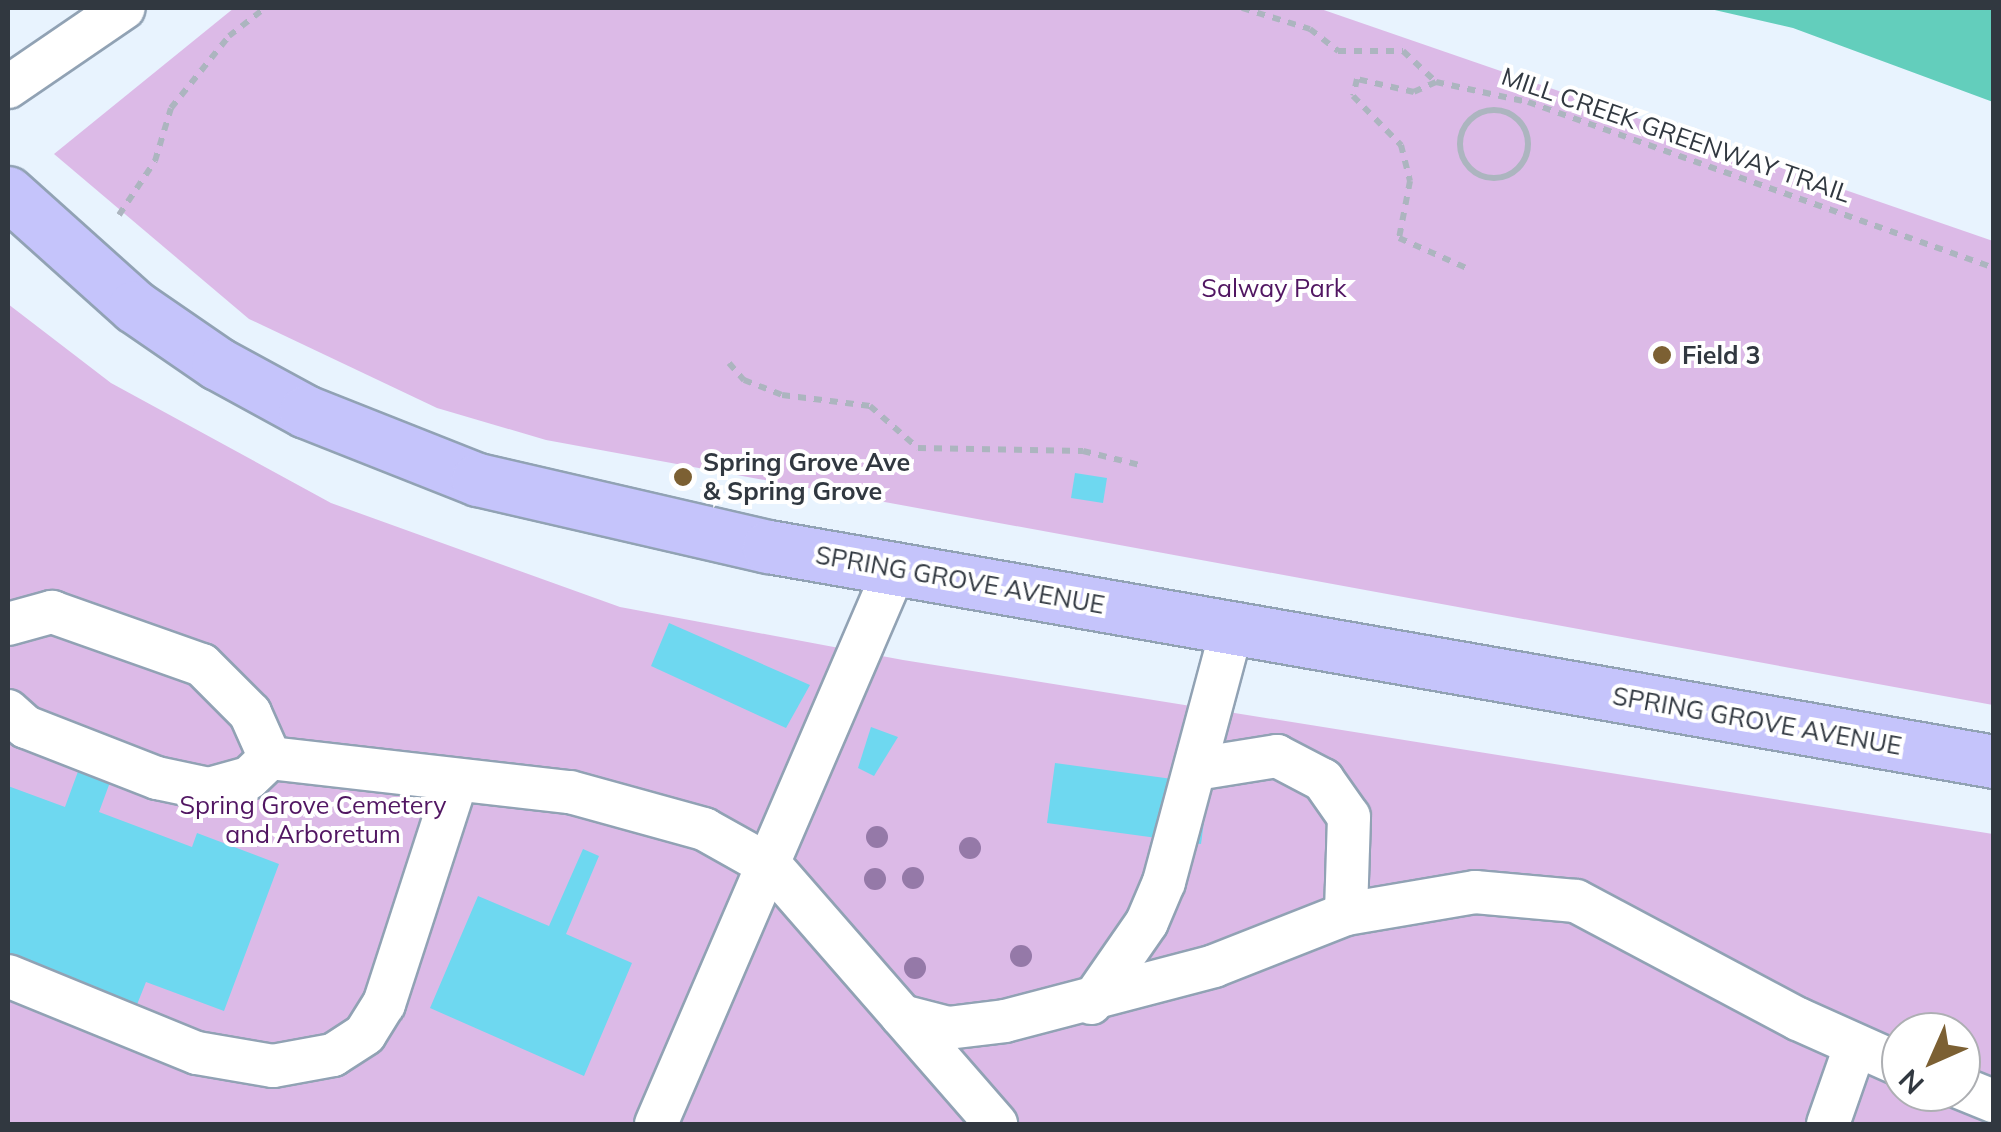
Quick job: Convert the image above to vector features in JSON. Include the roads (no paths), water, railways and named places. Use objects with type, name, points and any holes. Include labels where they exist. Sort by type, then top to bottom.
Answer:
[{"type":"main road","name":"SPRING GROVE AVENUE","points":[[13,203],[135,306],[218,364],[397,453],[478,480],[895,569],[1994,762]]},
{"type":"street","points":[[8,87],[124,8]]},
{"type":"street","points":[[656,1124],[772,867],[895,569]]},
{"type":"street","points":[[8,624],[52,612],[202,666],[250,713],[270,758]]},
{"type":"street","points":[[1091,1002],[1147,922],[1196,769],[1232,628]]},
{"type":"street","points":[[8,711],[26,727],[157,778],[209,789],[249,778],[270,758]]},
{"type":"street","points":[[1196,769],[1277,756],[1323,780],[1349,817],[1346,914]]},
{"type":"street","points":[[270,758],[456,784],[570,792],[646,807],[772,867],[996,1124]]},
{"type":"street","points":[[8,976],[197,1053],[273,1066],[333,1056],[365,1034],[384,1004],[456,784]]},
{"type":"street","points":[[902,1016],[948,1028],[1091,1002],[1346,914],[1474,892],[1576,901],[1881,1057]]},
{"type":"street","points":[[1828,1124],[1855,1047]]},
{"type":"place","name":"Field 3","points":[[1662,355]]},
{"type":"place","name":"Spring Grove Ave & Spring Grove","points":[[683,477]]},
{"type":"park label","name":"Salway Park","points":[[1274,288]]},
{"type":"park label","name":"Spring Grove Cemetery and Arboretum","points":[[313,820]]}]
